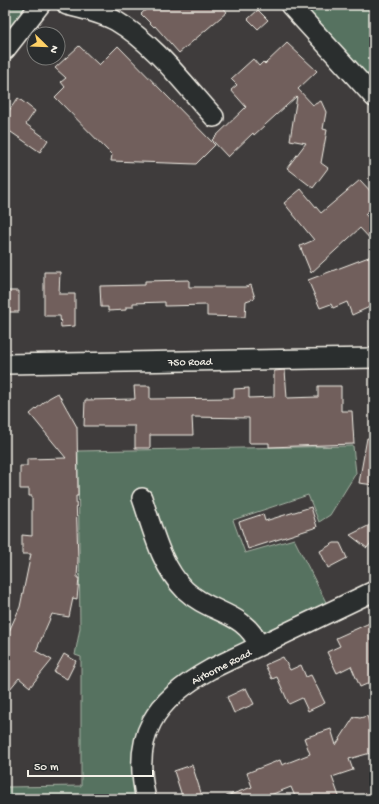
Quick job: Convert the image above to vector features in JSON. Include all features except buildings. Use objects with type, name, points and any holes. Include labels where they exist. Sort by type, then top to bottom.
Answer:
[{"type":"street","points":[[5,50],[40,5]]},
{"type":"street","points":[[67,5],[115,20],[128,29],[155,52],[214,117]]},
{"type":"street","points":[[290,5],[374,97]]},
{"type":"street","name":"750 Road","points":[[5,364],[374,358]]},
{"type":"street","points":[[142,498],[162,554],[173,577],[186,591],[246,626],[255,636],[259,646]]},
{"type":"street","name":"Airborne Road","points":[[146,799],[141,778],[141,757],[147,733],[157,710],[170,696],[192,680],[374,591]]},
{"type":"green space","points":[[5,5],[40,5],[5,51]]},
{"type":"green space","points":[[291,5],[374,5],[374,96]]},
{"type":"green space","points":[[353,446],[356,473],[330,515],[319,522],[308,495],[233,520],[245,553],[294,539],[331,612],[157,710],[145,799],[5,799],[5,787],[81,786],[81,657],[75,655],[80,628],[78,451]]}]
